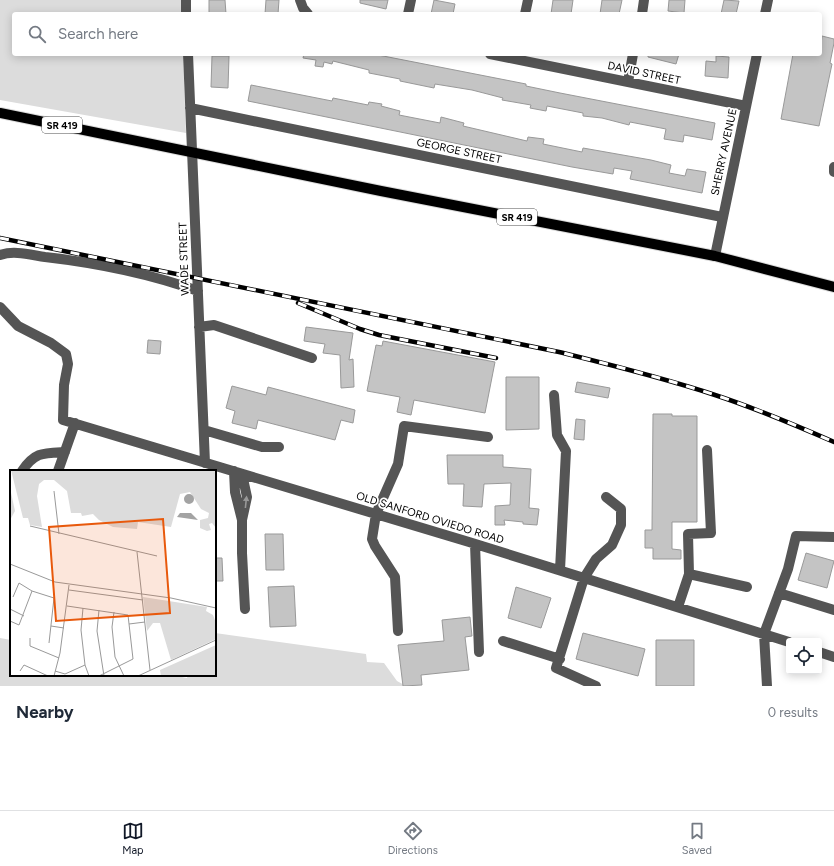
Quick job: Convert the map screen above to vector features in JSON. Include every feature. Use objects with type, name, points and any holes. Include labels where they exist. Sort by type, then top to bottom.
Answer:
[{"type":"main road","name":"SR 419","points":[[0,113],[192,151],[380,191],[715,256],[834,287]]},
{"type":"street","points":[[186,0],[186,12]]},
{"type":"street","points":[[300,0],[306,12]]},
{"type":"street","points":[[408,12],[411,0]]},
{"type":"street","points":[[525,12],[528,0]]},
{"type":"street","points":[[642,12],[644,0]]},
{"type":"street","points":[[765,12],[768,0]]},
{"type":"street","name":"WADE STREET","points":[[188,56],[205,463]]},
{"type":"street","points":[[628,82],[633,56]]},
{"type":"street","name":"SHERRY AVENUE","points":[[715,256],[757,56]]},
{"type":"street","name":"DAVID STREET","points":[[517,57],[628,82],[746,106]]},
{"type":"street","name":"GEORGE STREET","points":[[190,108],[722,217]]},
{"type":"street","points":[[834,167],[834,172]]},
{"type":"street","points":[[0,255],[14,253],[78,261],[168,280],[198,291]]},
{"type":"street","name":"OLD SANFORD OVIEDO ROAD","points":[[0,308],[18,326],[51,343],[66,354],[68,364],[64,385],[63,420],[475,544],[786,641]]},
{"type":"street","points":[[199,327],[214,325],[312,358]]},
{"type":"street","points":[[554,395],[558,435],[566,451],[560,570]]},
{"type":"street","points":[[58,470],[75,423]]},
{"type":"street","points":[[398,630],[395,578],[374,546],[372,539],[376,514],[394,476],[404,426],[488,437]]},
{"type":"street","points":[[204,430],[262,446],[279,447]]},
{"type":"street","points":[[678,607],[689,574],[688,534],[711,533],[707,450]]},
{"type":"street","points":[[23,470],[30,460],[38,455],[65,452]]},
{"type":"street","points":[[238,473],[235,492],[242,520],[245,609]]},
{"type":"street","points":[[596,686],[556,668],[584,578],[596,559],[612,545],[621,525],[621,509],[606,497]]},
{"type":"street","points":[[766,684],[764,634],[779,593],[796,536],[834,538]]},
{"type":"street","points":[[475,544],[479,652]]},
{"type":"street","points":[[689,574],[747,587]]},
{"type":"street","points":[[779,593],[834,610]]},
{"type":"street","points":[[503,641],[560,659]]},
{"type":"street","points":[[822,653],[834,657]]},
{"type":"shaded area","points":[[0,0],[181,0],[181,12],[12,12],[12,56],[183,56],[186,133],[0,100]]},
{"type":"shaded area","points":[[216,633],[366,654],[367,662],[384,663],[397,681],[406,686],[0,686],[0,638],[10,640],[10,676],[177,676],[187,678],[188,676],[216,676]]},
{"type":"building","points":[[209,0],[225,0],[226,12],[209,12]]},
{"type":"building","points":[[266,0],[279,0],[278,12],[265,12]]},
{"type":"building","points":[[360,0],[388,0],[386,9],[360,3]]},
{"type":"building","points":[[434,0],[455,4],[453,12],[431,12]]},
{"type":"building","points":[[553,0],[573,0],[571,12],[551,12]]},
{"type":"building","points":[[602,0],[622,0],[619,12],[600,12]]},
{"type":"building","points":[[669,0],[685,0],[684,12],[668,11]]},
{"type":"building","points":[[724,0],[739,1],[736,12],[721,12]]},
{"type":"building","points":[[822,36],[834,39],[830,63],[832,64],[819,126],[781,119],[793,56],[822,56]]},
{"type":"building","points":[[212,56],[229,56],[228,88],[211,87]]},
{"type":"building","points":[[304,56],[383,56],[526,84],[526,86],[715,123],[712,140],[684,135],[683,142],[664,139],[666,129],[630,122],[629,125],[602,118],[583,116],[583,113],[547,106],[546,111],[530,108],[531,105],[502,100],[503,98],[472,90],[435,84],[434,88],[400,81],[400,79],[369,73],[369,70],[333,61],[332,64],[324,62],[323,67],[315,66],[316,60],[303,58]]},
{"type":"building","points":[[648,56],[678,56],[676,64]]},
{"type":"building","points":[[716,56],[729,57],[728,78],[705,76],[706,61],[716,62]]},
{"type":"building","points":[[251,85],[332,101],[333,98],[368,105],[369,102],[382,104],[381,106],[400,111],[399,115],[440,123],[441,117],[464,123],[463,126],[527,141],[528,137],[544,139],[543,144],[582,152],[583,148],[651,160],[671,165],[669,173],[685,176],[687,169],[706,172],[702,193],[630,179],[632,171],[614,168],[613,174],[572,167],[248,101]]},
{"type":"building","points":[[306,327],[353,333],[349,360],[353,359],[354,387],[341,388],[340,355],[323,353],[325,344],[304,341]]},
{"type":"building","points":[[148,340],[161,341],[160,354],[147,353]]},
{"type":"building","points":[[383,341],[495,362],[485,413],[414,400],[411,415],[397,412],[400,397],[367,391],[376,345],[382,346]]},
{"type":"building","points":[[506,377],[539,377],[539,429],[506,430]]},
{"type":"building","points":[[577,382],[610,388],[608,398],[575,392]]},
{"type":"building","points":[[232,386],[266,395],[268,387],[355,410],[353,423],[341,420],[335,440],[258,420],[256,429],[232,423],[235,411],[226,408]]},
{"type":"building","points":[[653,414],[697,416],[697,522],[672,522],[672,549],[681,550],[681,559],[653,559],[653,548],[645,548],[645,530],[652,530]]},
{"type":"building","points":[[576,419],[585,420],[584,440],[574,439]]},
{"type":"building","points":[[447,455],[503,455],[503,467],[531,469],[529,508],[539,509],[537,525],[504,520],[505,525],[495,525],[495,506],[510,505],[511,483],[484,484],[482,507],[463,506],[464,484],[448,484]]},
{"type":"building","points":[[265,534],[283,534],[284,570],[266,570]]},
{"type":"building","points":[[806,553],[834,561],[827,588],[798,580]]},
{"type":"building","points":[[216,558],[222,558],[223,581],[216,581]]},
{"type":"building","points":[[294,586],[296,626],[270,627],[268,587]]},
{"type":"building","points":[[516,587],[551,598],[541,628],[508,618]]},
{"type":"building","points":[[470,617],[472,636],[465,637],[469,670],[421,675],[422,685],[403,686],[398,645],[444,641],[442,620]]},
{"type":"building","points":[[583,633],[645,649],[638,676],[576,659]]},
{"type":"building","points":[[656,640],[694,640],[694,686],[656,686]]},
{"type":"railway","points":[[0,238],[559,352],[657,377],[715,395],[760,411],[834,442]]},
{"type":"railway","points":[[298,303],[360,329],[379,335],[496,358]]}]
